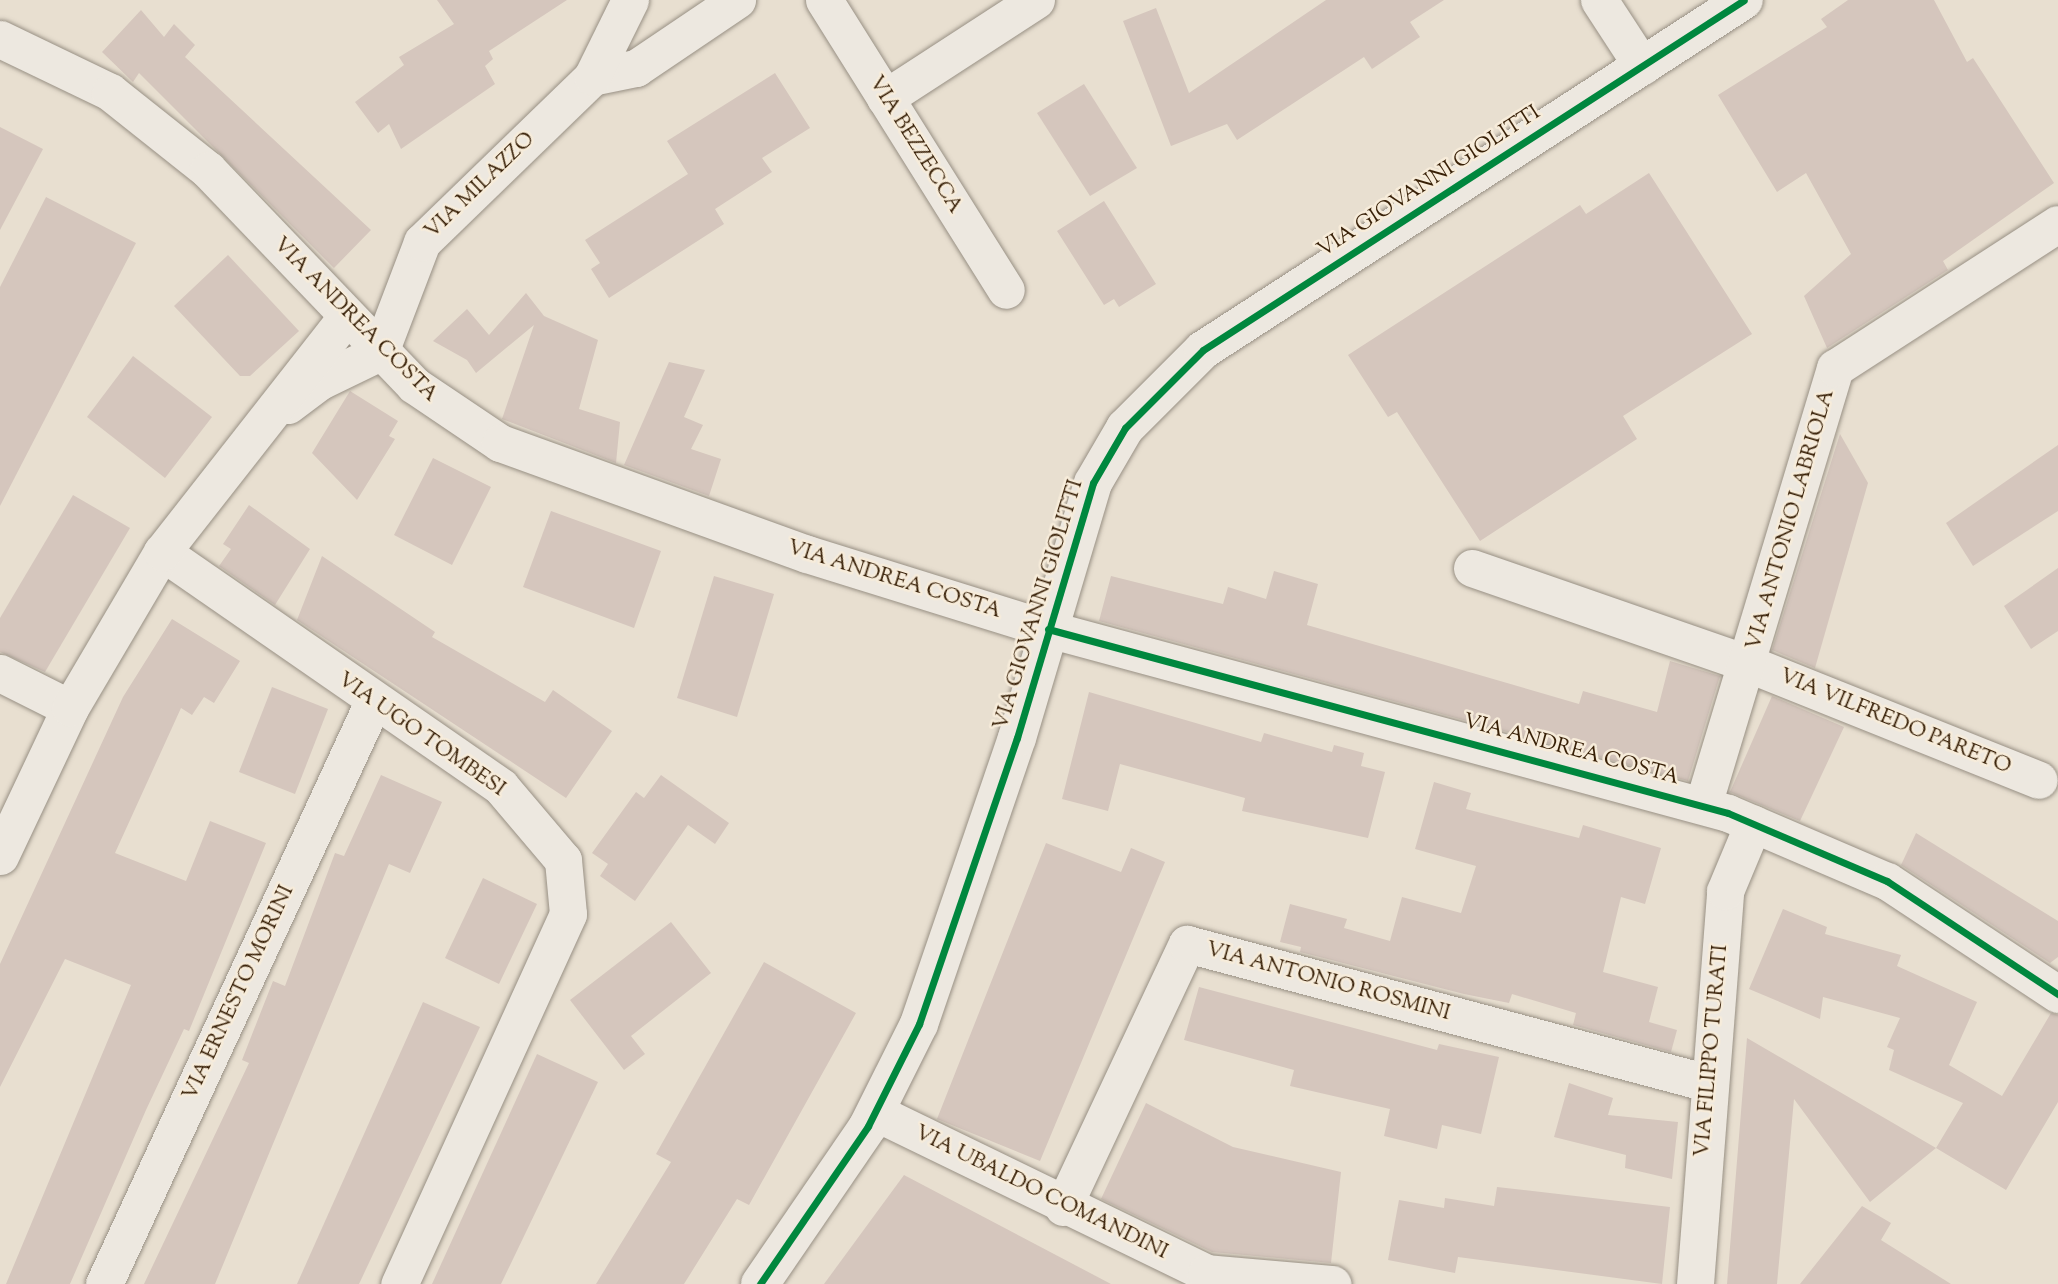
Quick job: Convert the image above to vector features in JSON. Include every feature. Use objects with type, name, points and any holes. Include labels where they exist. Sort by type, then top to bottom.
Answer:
[{"type":"street","name":"VIA MILAZZO","points":[[380,352],[401,287],[422,242],[592,78],[630,0]]},
{"type":"street","points":[[592,78],[636,68],[737,0]]},
{"type":"street","name":"VIA BEZZECCA","points":[[824,0],[1006,290]]},
{"type":"street","points":[[885,98],[1037,0]]},
{"type":"street","points":[[1599,0],[1642,66]]},
{"type":"street","name":"VIA GIOVANNI GIOLITTI","points":[[760,1284],[875,1112],[942,962],[1093,483],[1125,428],[1162,386],[1213,344],[1744,0]]},
{"type":"street","name":"VIA ANDREA COSTA","points":[[0,39],[110,92],[197,161],[380,352],[452,415],[500,443],[807,554],[1048,629],[1703,805],[1887,881],[2055,988]]},
{"type":"street","name":"VIA ANTONIO LABRIOLA","points":[[1703,805],[1749,664],[1835,368],[2058,224]]},
{"type":"street","points":[[0,856],[69,708],[162,552],[254,431],[346,317]]},
{"type":"street","points":[[254,431],[320,381],[380,352]]},
{"type":"street","name":"VIA UGO TOMBESI","points":[[162,552],[373,702],[501,787],[534,820],[563,860],[568,914],[399,1284]]},
{"type":"street","name":"VIA VILFREDO PARETO","points":[[1472,568],[1749,664],[2039,780]]},
{"type":"street","points":[[0,673],[69,708]]},
{"type":"street","name":"VIA ERNESTO MORINI","points":[[104,1284],[373,702]]},
{"type":"street","name":"VIA FILIPPO TURATI","points":[[1695,1284],[1708,1083],[1725,891],[1754,824]]},
{"type":"street","name":"VIA ANTONIO ROSMINI","points":[[1063,1206],[1187,944],[1708,1083]]},
{"type":"street","name":"VIA UBALDO COMANDINI","points":[[875,1112],[1211,1279],[1333,1284]]},
{"type":"building","points":[[437,0],[567,0],[489,51],[493,59],[485,66],[495,84],[401,149],[389,124],[378,133],[355,102],[404,65],[399,57],[454,24]]},
{"type":"building","points":[[1326,0],[1444,0],[1410,22],[1420,37],[1372,69],[1364,57],[1237,140],[1227,124],[1171,146],[1123,21],[1156,8],[1189,93]]},
{"type":"building","points":[[1848,0],[1934,0],[1967,62],[1973,58],[2054,183],[1943,261],[1948,270],[1827,348],[1804,296],[1851,254],[1806,173],[1777,192],[1718,95],[1827,27],[1821,19]]},
{"type":"building","points":[[141,10],[164,37],[174,24],[195,45],[185,57],[371,230],[334,268],[139,73],[133,82],[102,52]]},
{"type":"building","points":[[775,73],[810,128],[762,158],[772,172],[715,209],[724,224],[609,298],[591,269],[600,263],[585,240],[688,174],[667,141]]},
{"type":"building","points":[[1084,84],[1137,168],[1090,196],[1037,113]]},
{"type":"building","points":[[0,127],[43,149],[0,230]]},
{"type":"building","points":[[1649,173],[1752,334],[1623,416],[1637,439],[1480,541],[1397,412],[1388,417],[1348,355],[1580,205],[1586,214]]},
{"type":"building","points":[[46,197],[136,243],[0,506],[0,287]]},
{"type":"building","points":[[1104,201],[1156,284],[1119,307],[1114,299],[1104,305],[1057,231]]},
{"type":"building","points":[[228,255],[299,331],[250,376],[240,376],[174,306]]},
{"type":"building","points":[[526,293],[544,316],[598,340],[579,409],[620,422],[616,463],[502,419],[534,325],[476,373],[467,360],[433,341],[467,309],[489,335]]},
{"type":"building","points":[[133,356],[212,417],[165,478],[87,417]]},
{"type":"building","points":[[669,362],[705,370],[684,417],[703,425],[691,449],[721,459],[709,496],[624,465]]},
{"type":"building","points":[[350,391],[398,421],[389,436],[395,439],[357,500],[312,453]]},
{"type":"building","points":[[1840,434],[1868,483],[1815,668],[1772,650]]},
{"type":"building","points":[[2058,445],[2058,511],[1973,566],[1946,523]]},
{"type":"building","points":[[433,458],[491,487],[452,565],[394,535]]},
{"type":"building","points":[[73,495],[130,528],[45,672],[0,652],[0,618]]},
{"type":"building","points":[[249,505],[310,549],[275,605],[219,566],[231,549],[223,544]]},
{"type":"building","points":[[551,511],[661,551],[634,628],[523,587]]},
{"type":"building","points":[[322,556],[435,632],[432,637],[545,702],[553,690],[612,731],[566,798],[297,620]]},
{"type":"building","points":[[2058,568],[2058,631],[2031,649],[2004,606]]},
{"type":"building","points":[[1274,571],[1318,584],[1307,625],[1579,704],[1583,691],[1657,712],[1670,661],[1720,676],[1688,781],[1099,621],[1111,576],[1223,604],[1228,587],[1266,599]]},
{"type":"building","points":[[714,576],[774,594],[737,717],[677,698]]},
{"type":"building","points":[[172,619],[240,661],[214,703],[204,697],[192,715],[181,708],[115,853],[186,881],[210,821],[266,843],[189,1031],[184,1029],[70,1284],[6,1284],[131,985],[65,959],[0,1087],[0,964],[123,697]]},
{"type":"building","points":[[272,687],[328,709],[295,794],[239,772]]},
{"type":"building","points":[[1089,692],[1261,742],[1264,733],[1332,752],[1334,745],[1364,753],[1361,766],[1385,772],[1368,838],[1242,811],[1245,798],[1120,764],[1108,811],[1062,799]]},
{"type":"building","points":[[1772,696],[1844,727],[1800,821],[1730,792]]},
{"type":"building","points":[[381,775],[442,802],[410,873],[389,864],[215,1284],[144,1284],[249,1063],[242,1060],[273,981],[285,986],[335,853],[344,856]]},
{"type":"building","points":[[661,775],[729,823],[715,844],[688,825],[635,901],[600,876],[608,864],[592,853],[636,792],[644,798]]},
{"type":"building","points":[[1434,782],[1471,793],[1466,809],[1579,838],[1583,825],[1661,848],[1645,904],[1621,897],[1603,972],[1658,987],[1649,1022],[1677,1030],[1671,1052],[1573,1025],[1576,1013],[1512,994],[1509,1003],[1464,994],[1300,952],[1301,947],[1280,942],[1290,904],[1347,919],[1344,928],[1390,941],[1402,897],[1461,913],[1476,866],[1415,849]]},
{"type":"building","points":[[1916,833],[2058,921],[2058,957],[2050,963],[1901,865]]},
{"type":"building","points":[[1046,843],[1121,872],[1131,848],[1165,862],[1040,1161],[937,1119]]},
{"type":"building","points":[[483,878],[537,904],[499,984],[445,958]]},
{"type":"building","points":[[1783,909],[1827,927],[1825,934],[1901,955],[1897,966],[1977,1002],[1949,1065],[2002,1096],[2051,1013],[2058,1015],[2058,1102],[2006,1190],[1936,1148],[1963,1103],[1889,1070],[1894,1050],[1887,1047],[1900,1018],[1823,997],[1820,1019],[1749,989]]},
{"type":"building","points":[[671,922],[711,973],[631,1036],[645,1054],[624,1070],[570,1000]]},
{"type":"building","points":[[764,962],[856,1013],[749,1205],[737,1199],[684,1284],[596,1284],[671,1162],[656,1154]]},
{"type":"building","points":[[1199,987],[1437,1050],[1439,1044],[1499,1057],[1481,1134],[1442,1125],[1437,1149],[1384,1136],[1390,1109],[1290,1086],[1294,1070],[1184,1040]]},
{"type":"building","points":[[423,1002],[480,1027],[359,1284],[297,1284]]},
{"type":"building","points":[[1747,1038],[1936,1148],[1870,1202],[1794,1099],[1777,1284],[1727,1284]]},
{"type":"building","points":[[537,1054],[598,1082],[501,1284],[432,1284]]},
{"type":"building","points":[[1569,1083],[1613,1098],[1608,1115],[1678,1122],[1672,1179],[1625,1168],[1626,1155],[1554,1137]]},
{"type":"building","points":[[1146,1103],[1233,1147],[1341,1172],[1331,1263],[1212,1252],[1101,1199]]},
{"type":"building","points":[[904,1175],[1111,1284],[824,1284]]},
{"type":"building","points":[[1497,1187],[1670,1207],[1662,1284],[1458,1257],[1455,1273],[1388,1260],[1399,1200],[1444,1208],[1445,1198],[1494,1206]]},
{"type":"building","points":[[1862,1206],[1891,1223],[1881,1240],[1951,1284],[1800,1284]]},
{"type":"cycle path","points":[[760,1284],[868,1126],[919,1024],[1017,738],[1093,483],[1125,428],[1203,350],[1744,0]]},
{"type":"cycle path","points":[[1048,629],[1728,813],[1887,881],[2058,994]]}]
